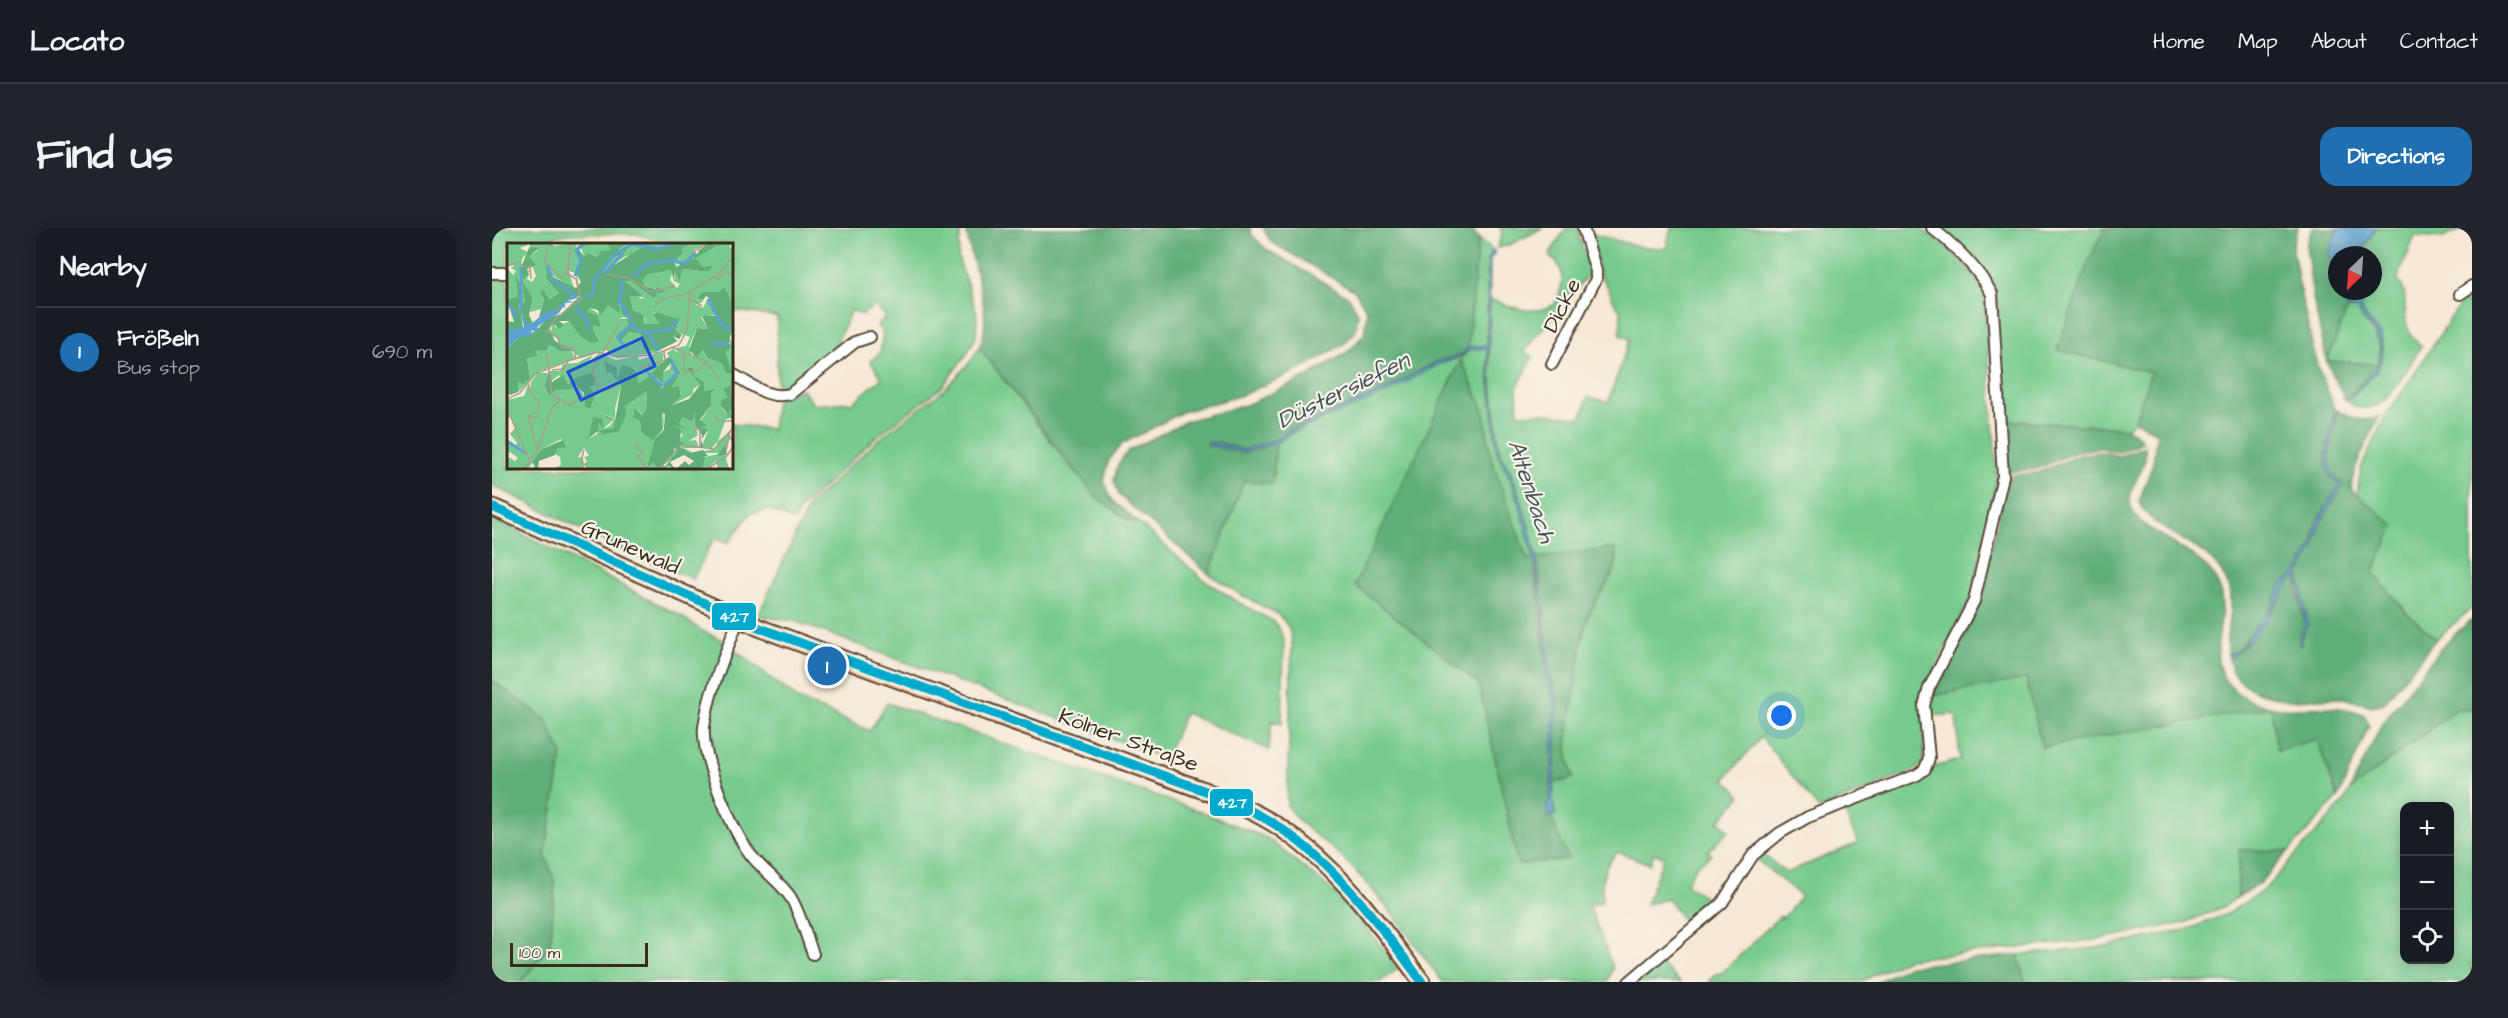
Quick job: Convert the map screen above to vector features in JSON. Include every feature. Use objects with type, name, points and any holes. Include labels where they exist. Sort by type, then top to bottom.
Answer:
[{"type":"main road","name":"Grunewald","points":[[492,507],[750,623]]},
{"type":"main road","name":"Kölner Straße","points":[[750,623],[872,670],[1200,789],[1240,806],[1287,833],[1311,851],[1341,879],[1368,909],[1422,982]]},
{"type":"street","name":"Dicke","points":[[1552,364],[1596,279],[1596,271],[1583,228]]},
{"type":"street","points":[[1629,982],[1722,903],[1753,855],[1792,825],[1917,775],[1925,769],[1929,758],[1924,706],[1929,688],[1974,601],[2003,476],[1992,294],[1982,276],[1962,253],[1932,228]]},
{"type":"street","points":[[2460,294],[2472,286]]},
{"type":"street","points":[[734,375],[766,393],[781,397],[790,394],[855,342],[870,337]]},
{"type":"street","points":[[750,623],[708,709],[704,730],[706,751],[711,770],[747,851],[791,898],[813,954]]},
{"type":"green space","points":[[492,228],[961,228],[958,257],[977,314],[976,337],[966,355],[942,387],[877,436],[801,508],[794,521],[770,510],[751,513],[728,543],[714,539],[693,579],[629,553],[492,485],[492,278],[507,279],[507,470],[734,470],[734,424],[772,429],[776,400],[802,389],[814,405],[849,402],[851,404],[882,378],[870,361],[880,353],[883,334],[877,325],[886,317],[875,305],[863,315],[851,310],[830,358],[793,388],[777,393],[777,317],[734,310],[734,243],[680,243],[656,240],[637,234],[567,234],[531,243],[507,243],[507,270],[492,269]]},
{"type":"green space","points":[[966,228],[1250,228],[1252,235],[1266,249],[1349,297],[1358,313],[1356,331],[1344,344],[1303,368],[1242,395],[1182,412],[1122,444],[1109,460],[1104,481],[1112,500],[1141,525],[1125,518],[1096,497],[979,347],[985,320]]},
{"type":"green space","points":[[1263,228],[1471,228],[1478,238],[1468,347],[1463,354],[1436,362],[1385,390],[1293,429],[1275,440],[1244,450],[1217,442],[1208,445],[1244,453],[1276,443],[1272,484],[1244,481],[1209,574],[1119,495],[1114,480],[1118,464],[1128,451],[1186,421],[1246,405],[1307,377],[1349,351],[1364,334],[1367,311],[1355,291],[1271,242]]},
{"type":"green space","points":[[1500,228],[1543,228],[1509,245],[1497,248],[1502,234]]},
{"type":"green space","points":[[1566,228],[1578,228],[1580,240],[1592,270],[1525,353],[1533,357],[1517,388],[1518,414],[1542,413],[1581,418],[1588,397],[1608,402],[1630,339],[1620,335],[1621,312],[1601,277],[1589,233],[1641,247],[1666,248],[1671,228],[1919,228],[1960,259],[1976,278],[1985,301],[1997,480],[1971,599],[1924,690],[1922,764],[1914,771],[1819,809],[1761,737],[1725,779],[1741,796],[1719,821],[1729,831],[1708,851],[1712,855],[1697,865],[1686,884],[1715,904],[1689,928],[1668,899],[1646,904],[1664,857],[1654,853],[1650,864],[1618,852],[1609,863],[1604,875],[1602,902],[1589,906],[1613,968],[1607,982],[1443,982],[1373,890],[1340,855],[1306,828],[1287,805],[1292,640],[1288,626],[1278,614],[1243,596],[1209,574],[1244,481],[1272,484],[1276,443],[1295,431],[1386,393],[1437,365],[1463,356],[1468,350],[1487,348],[1497,452],[1519,502],[1534,558],[1527,559],[1492,462],[1483,409],[1461,360],[1356,585],[1479,684],[1518,864],[1568,859],[1550,817],[1555,815],[1554,783],[1573,778],[1567,752],[1568,730],[1584,631],[1589,613],[1614,571],[1617,557],[1615,548],[1537,558],[1522,502],[1511,473],[1499,451],[1489,356],[1490,299],[1514,308],[1531,310],[1547,308],[1555,304],[1562,285],[1562,272],[1550,257]]},
{"type":"green space","points":[[1937,228],[2105,228],[2090,259],[2057,350],[2151,372],[2135,421],[2126,428],[2004,420],[1996,299],[1991,281],[1972,258]]},
{"type":"green space","points":[[2105,228],[2298,228],[2292,245],[2302,300],[2317,365],[2335,409],[2326,455],[2328,474],[2339,484],[2317,522],[2312,547],[2297,572],[2282,585],[2273,605],[2240,648],[2228,655],[2230,594],[2221,571],[2198,549],[2158,524],[2139,502],[2153,463],[2157,433],[2135,421],[2151,372],[2057,350],[2090,259]]},
{"type":"green space","points":[[2312,228],[2338,228],[2331,246],[2328,246],[2328,300],[2344,300],[2347,309],[2327,361],[2377,364],[2374,371],[2345,400],[2327,362],[2313,298],[2306,245]]},
{"type":"green space","points":[[2376,228],[2466,228],[2443,238],[2415,236],[2397,280],[2403,289],[2407,326],[2421,346],[2391,393],[2371,407],[2359,408],[2347,401],[2376,372],[2383,356],[2381,335],[2361,311],[2360,300],[2382,300],[2382,246],[2365,246]]},
{"type":"green space","points":[[1478,238],[1493,250],[1488,259],[1487,345],[1468,347]]},
{"type":"green space","points":[[2464,298],[2472,309],[2472,608],[2436,639],[2407,613],[2373,573],[2394,526],[2357,495],[2361,468],[2387,412]]},
{"type":"green space","points":[[2358,308],[2361,316],[2378,339],[2380,354],[2377,364],[2327,362],[2347,309]]},
{"type":"green space","points":[[979,347],[1067,463],[1125,518],[1141,525],[1204,580],[1239,603],[1273,621],[1280,630],[1284,641],[1282,724],[1272,721],[1269,750],[1185,713],[1165,758],[794,621],[758,616],[809,505],[879,439],[944,390],[972,360]]},
{"type":"green space","points":[[1461,360],[1483,409],[1492,462],[1527,559],[1534,558],[1547,676],[1555,704],[1550,803],[1546,804],[1568,859],[1518,864],[1479,684],[1355,585]]},
{"type":"green space","points":[[2338,410],[2358,419],[2369,420],[2379,416],[2356,466],[2351,489],[2394,526],[2373,573],[2407,613],[2436,639],[2384,703],[2372,706],[2343,698],[2289,700],[2260,693],[2244,685],[2232,672],[2229,658],[2255,634],[2297,575],[2297,589],[2305,625],[2299,637],[2301,638],[2308,625],[2299,573],[2314,549],[2320,523],[2343,484],[2331,473],[2329,455]]},
{"type":"green space","points":[[2004,420],[2126,428],[2138,435],[2143,442],[2120,452],[2101,448],[2079,451],[2036,469],[2007,472]]},
{"type":"green space","points":[[2145,446],[2143,465],[2130,496],[2134,513],[2143,523],[2185,550],[2211,573],[2219,587],[2222,601],[2218,643],[2220,669],[2226,682],[2238,693],[2254,702],[2271,707],[2042,747],[2026,679],[1932,696],[1979,602],[2007,481],[2013,475],[2037,473],[2080,455],[2101,452],[2120,456]]},
{"type":"green space","points":[[492,518],[681,616],[702,631],[722,640],[798,699],[870,731],[887,703],[1202,812],[1267,838],[1340,897],[1398,969],[1380,982],[521,982],[550,945],[555,883],[545,855],[562,754],[545,719],[492,680]]},
{"type":"green space","points":[[1615,548],[1617,557],[1614,571],[1589,613],[1584,631],[1568,730],[1567,752],[1573,778],[1554,783],[1558,703],[1550,675],[1537,558]]},
{"type":"green space","points":[[2472,619],[2472,710],[2457,709],[2350,790],[2382,724],[2443,645]]},
{"type":"green space","points":[[2026,678],[2042,747],[2271,706],[2317,739],[2338,798],[2289,851],[2239,850],[2238,897],[2223,907],[2184,923],[2095,940],[1907,959],[1860,982],[1708,982],[1715,974],[1722,973],[1780,916],[1783,918],[1801,896],[1756,859],[1761,853],[1786,873],[1858,843],[1843,808],[1929,775],[1933,767],[1960,760],[1956,714],[1929,716],[1932,696]]},
{"type":"green space","points":[[492,680],[545,719],[562,754],[545,855],[555,883],[550,945],[521,982],[492,982]]},
{"type":"green space","points":[[2271,707],[2334,707],[2365,715],[2369,726],[2338,798],[2317,739],[2277,750]]},
{"type":"green space","points":[[2457,709],[2472,710],[2472,982],[2025,982],[2018,955],[2096,948],[2186,930],[2227,914],[2264,890],[2344,802],[2350,790]]},
{"type":"green space","points":[[2239,850],[2289,851],[2259,884],[2238,897]]},
{"type":"green space","points":[[2018,955],[2025,982],[1877,982],[1909,966]]},
{"type":"green space","points":[[1662,960],[1662,965],[1680,982],[1635,982]]},
{"type":"water","points":[[2338,228],[2376,228],[2365,246],[2332,246]]},
{"type":"water","points":[[1493,250],[1495,252],[1490,260],[1489,356],[1499,451],[1511,473],[1522,502],[1537,558],[1550,675],[1558,703],[1553,802],[1555,816],[1550,817],[1546,803],[1550,802],[1555,704],[1547,676],[1541,601],[1534,558],[1519,502],[1497,452],[1487,348],[1468,350],[1463,356],[1437,365],[1386,393],[1295,431],[1276,443],[1244,453],[1208,445],[1208,442],[1244,450],[1275,440],[1293,429],[1385,390],[1436,362],[1463,354],[1468,347],[1487,345],[1488,259]]},
{"type":"water","points":[[2344,300],[2360,300],[2361,311],[2381,335],[2383,356],[2376,372],[2347,401],[2345,400],[2378,363],[2380,346],[2375,332],[2357,309],[2347,309]]},
{"type":"water","points":[[2335,409],[2337,410],[2329,455],[2331,472],[2343,484],[2320,523],[2314,549],[2299,574],[2308,625],[2301,638],[2301,646],[2299,646],[2299,637],[2305,625],[2297,576],[2287,586],[2255,635],[2229,658],[2228,655],[2240,648],[2273,605],[2282,585],[2297,572],[2312,547],[2317,522],[2339,484],[2328,474],[2326,455]]},
{"type":"transit line","name":"427","points":[[492,507],[760,628],[1200,789],[1251,811],[1279,827],[1320,860],[1374,918],[1422,982]]},
{"type":"place","name":"Frößeln","points":[[827,666]]},
{"type":"water label","name":"Düstersiefen","points":[[1343,390]]},
{"type":"water label","name":"Altenbach","points":[[1532,491]]}]
